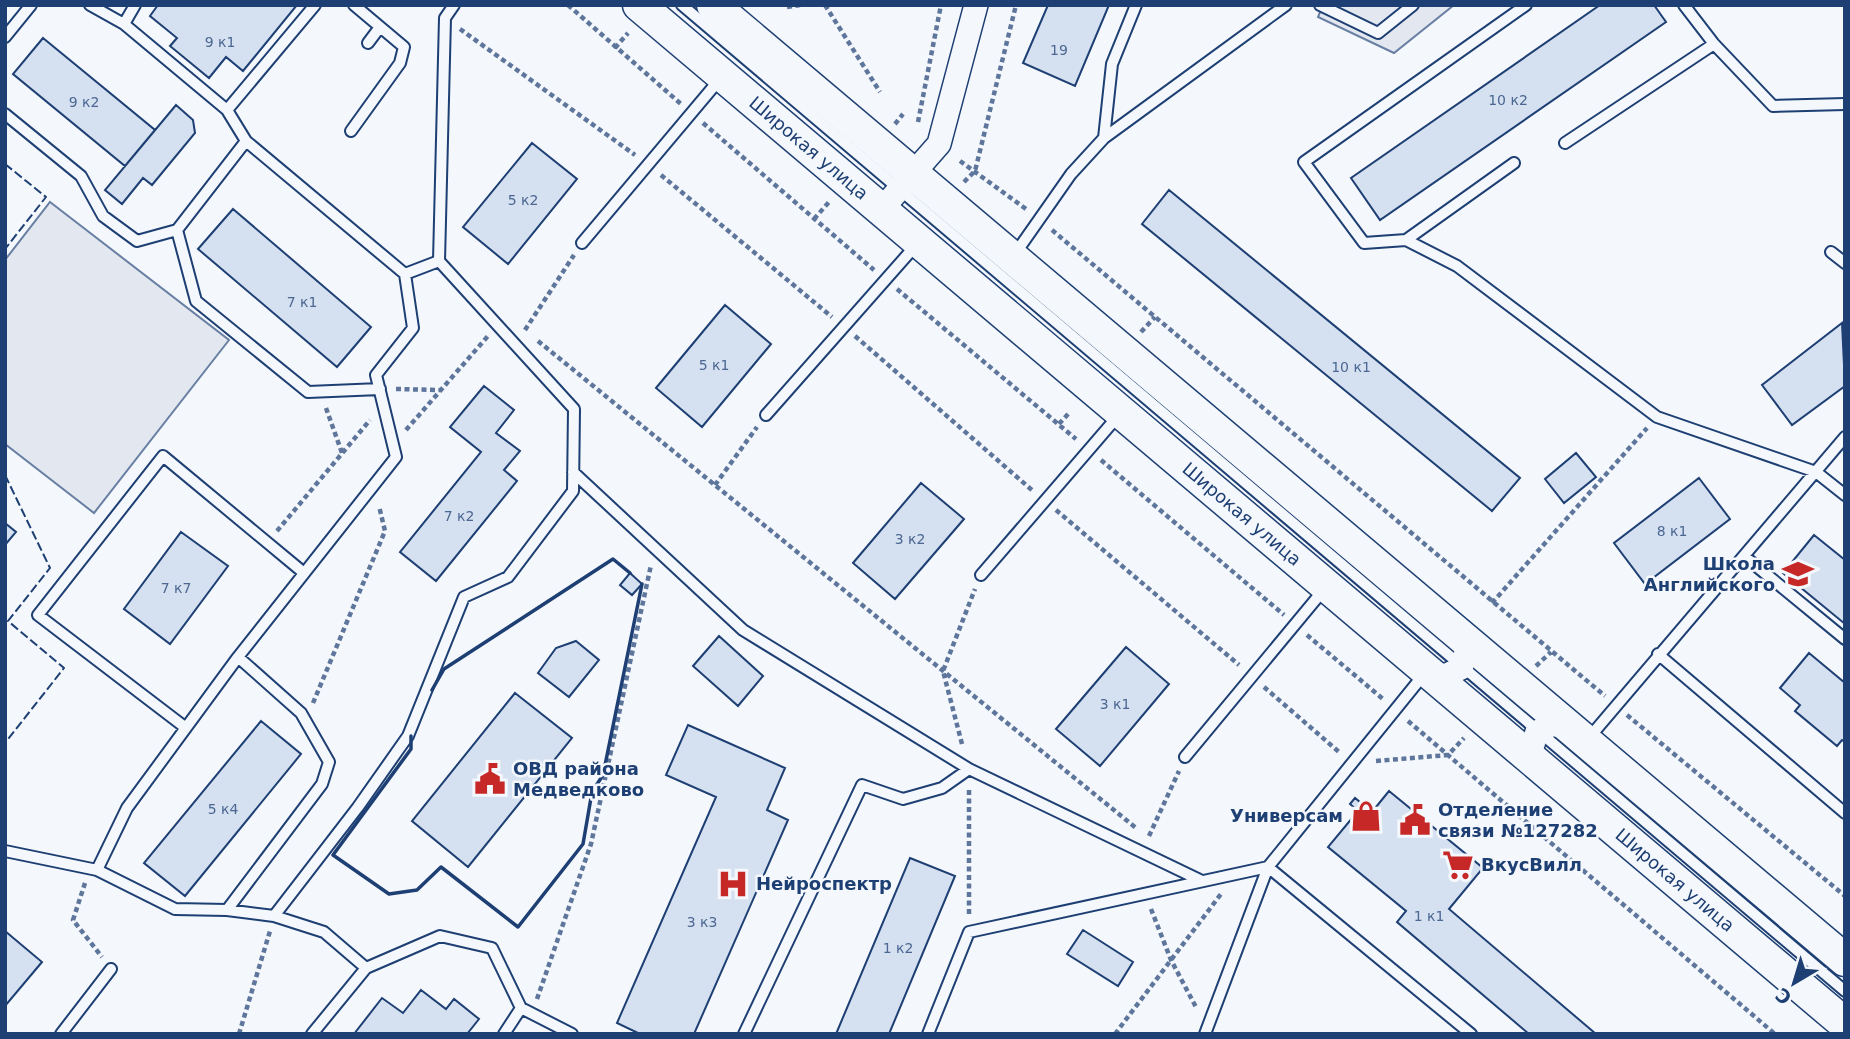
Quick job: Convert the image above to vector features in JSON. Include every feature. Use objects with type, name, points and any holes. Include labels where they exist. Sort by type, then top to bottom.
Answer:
[{"type":"main road","name":"Широкая улица","points":[[713,5],[897,192],[919,242],[1845,1024]]},
{"type":"main road","name":"Широкая улица","points":[[637,15],[897,192],[1011,259],[1845,960]]},
{"type":"street","points":[[897,192],[939,144],[976,5]]},
{"type":"street","points":[[1427,671],[1445,676],[1462,666],[1467,650],[1458,635]]},
{"type":"street","points":[[1540,766],[1531,750],[1538,731],[1553,724],[1578,736]]},
{"type":"lane","points":[[5,37],[31,5]]},
{"type":"lane","points":[[90,5],[124,24],[227,110],[246,141],[405,274],[413,328],[376,375],[396,457],[238,657],[127,808],[93,869]]},
{"type":"lane","points":[[124,24],[135,5]]},
{"type":"lane","points":[[227,110],[315,5]]},
{"type":"lane","points":[[351,131],[400,63],[404,47],[355,5]]},
{"type":"lane","points":[[274,916],[358,807],[408,736],[464,597],[508,577],[573,491],[574,409],[439,261],[445,18],[454,5]]},
{"type":"lane","name":"Широкая улица","points":[[682,5],[897,192],[1462,666],[1845,992]]},
{"type":"lane","points":[[1104,138],[1112,64],[1136,5]]},
{"type":"lane","points":[[1011,259],[1071,174],[1104,138],[1286,5]]},
{"type":"lane","points":[[1320,5],[1378,33],[1413,5]]},
{"type":"lane","points":[[1526,5],[1304,162],[1364,243],[1406,240],[1457,266],[1657,417],[1816,472],[1845,495]]},
{"type":"lane","points":[[1684,5],[1714,44],[1773,106],[1845,104]]},
{"type":"lane","points":[[368,43],[380,27]]},
{"type":"lane","points":[[1565,143],[1714,44]]},
{"type":"lane","points":[[582,243],[723,76]]},
{"type":"lane","points":[[5,114],[81,176],[103,216],[137,241],[177,230],[246,141]]},
{"type":"lane","points":[[1406,240],[1514,163]]},
{"type":"lane","points":[[177,230],[196,301],[308,392],[380,389]]},
{"type":"lane","points":[[766,415],[919,242]]},
{"type":"lane","points":[[1831,252],[1845,263]]},
{"type":"lane","points":[[405,274],[439,261]]},
{"type":"lane","points":[[981,575],[1121,413]]},
{"type":"lane","points":[[1578,736],[1616,706],[1845,437]]},
{"type":"lane","points":[[186,728],[38,615],[163,456],[304,573]]},
{"type":"lane","points":[[573,472],[743,630],[969,769],[1202,881]]},
{"type":"lane","points":[[1744,556],[1845,639]]},
{"type":"lane","points":[[1185,757],[1327,587]]},
{"type":"lane","points":[[1658,654],[1845,813]]},
{"type":"lane","points":[[227,910],[322,784],[329,762],[305,721],[238,657]]},
{"type":"lane","points":[[1206,1031],[1268,867],[1427,671]]},
{"type":"lane","points":[[744,1034],[862,785],[903,799],[942,788],[969,769]]},
{"type":"lane","points":[[5,852],[93,869],[175,909],[227,910],[274,916],[324,932],[366,968]]},
{"type":"lane","points":[[928,1034],[969,932],[1268,867]]},
{"type":"lane","points":[[1268,867],[1471,1034]]},
{"type":"lane","points":[[312,1034],[366,968],[440,936],[492,948],[521,1008],[572,1034]]},
{"type":"lane","points":[[61,1034],[111,969]]},
{"type":"lane","points":[[504,1034],[521,1008]]},
{"type":"path","points":[[568,5],[814,219],[1776,1034]]},
{"type":"path","points":[[787,7],[800,5]]},
{"type":"path","points":[[825,5],[880,92]]},
{"type":"path","points":[[917,126],[940,5]]},
{"type":"path","points":[[958,188],[975,171],[1016,5]]},
{"type":"path","points":[[615,48],[637,15]]},
{"type":"path","points":[[445,18],[648,164],[844,326],[1352,763],[1448,755],[1472,730]]},
{"type":"path","points":[[960,161],[1040,220],[1492,603],[1845,896]]},
{"type":"path","points":[[814,219],[830,201]]},
{"type":"path","points":[[525,331],[582,243]]},
{"type":"path","points":[[1136,338],[1155,317]]},
{"type":"path","points":[[514,322],[1149,838],[1185,757]]},
{"type":"path","points":[[393,445],[497,325]]},
{"type":"path","points":[[380,389],[440,390]]},
{"type":"path","points":[[320,392],[342,453]]},
{"type":"path","points":[[267,543],[383,404]]},
{"type":"path","points":[[1059,424],[1069,413]]},
{"type":"path","points":[[715,485],[766,415]]},
{"type":"path","points":[[1492,603],[1657,417]]},
{"type":"path","points":[[305,721],[385,531],[374,485]]},
{"type":"path","points":[[532,1013],[591,844],[654,550]]},
{"type":"path","points":[[1532,669],[1551,652]]},
{"type":"path","points":[[93,869],[73,920],[111,969]]},
{"type":"path","points":[[1115,1034],[1237,874]]},
{"type":"path","points":[[1145,894],[1171,960],[1206,1031]]},
{"type":"path","points":[[239,1034],[274,916]]},
{"type":"shaded area","points":[[1323,5],[1454,5],[1394,53],[1318,17]]},
{"type":"shaded area","points":[[50,202],[229,340],[94,513],[5,444],[5,260]]},
{"type":"building","points":[[158,5],[297,5],[243,71],[226,57],[209,78],[170,46],[177,38],[150,16]]},
{"type":"building","points":[[1048,5],[1109,5],[1075,86],[1023,63]]},
{"type":"building","points":[[1600,5],[1654,5],[1666,22],[1380,220],[1351,178]]},
{"type":"building","points":[[43,38],[155,130],[125,166],[13,74]]},
{"type":"building","points":[[176,105],[193,120],[195,133],[152,185],[143,178],[122,204],[105,190]]},
{"type":"building","points":[[532,143],[577,179],[508,264],[463,227]]},
{"type":"building","points":[[1169,190],[1520,478],[1492,511],[1142,224]]},
{"type":"building","points":[[233,209],[371,327],[337,367],[198,249]]},
{"type":"building","points":[[725,305],[771,344],[702,427],[656,388]]},
{"type":"building","points":[[1842,323],[1845,386],[1792,425],[1762,385]]},
{"type":"building","points":[[484,386],[514,410],[496,433],[520,451],[504,470],[517,481],[436,581],[400,552],[481,452],[450,427]]},
{"type":"building","points":[[1576,453],[1596,477],[1564,503],[1545,479]]},
{"type":"building","points":[[1699,478],[1730,519],[1645,584],[1614,543]]},
{"type":"building","points":[[921,483],[964,519],[895,599],[853,563]]},
{"type":"building","points":[[5,523],[16,532],[5,545]]},
{"type":"building","points":[[181,532],[228,566],[170,644],[124,609]]},
{"type":"building","points":[[1814,535],[1845,560],[1845,624],[1783,573]]},
{"type":"building","points":[[630,573],[642,584],[632,595],[620,585]]},
{"type":"building","points":[[719,636],[763,676],[738,706],[693,666]]},
{"type":"building","points":[[576,641],[599,660],[569,697],[538,673],[556,648]]},
{"type":"building","points":[[1126,647],[1169,684],[1100,766],[1056,729]]},
{"type":"building","points":[[1809,653],[1845,683],[1845,742],[1842,740],[1837,746],[1795,711],[1800,705],[1780,688]]},
{"type":"building","points":[[515,693],[572,738],[468,867],[412,821]]},
{"type":"building","points":[[261,721],[301,754],[185,896],[144,863]]},
{"type":"building","points":[[688,725],[785,768],[767,810],[788,820],[694,1034],[640,1034],[617,1023],[716,797],[666,775]]},
{"type":"building","points":[[1389,791],[1483,868],[1449,909],[1596,1034],[1529,1034],[1397,922],[1406,911],[1328,847],[1358,811],[1350,804],[1355,798],[1372,812]]},
{"type":"building","points":[[910,858],[955,876],[889,1034],[836,1034]]},
{"type":"building","points":[[1083,930],[1133,962],[1118,986],[1067,954]]},
{"type":"building","points":[[5,931],[42,962],[5,1006]]},
{"type":"building","points":[[421,990],[446,1009],[454,999],[479,1019],[467,1034],[354,1034],[382,998],[403,1013]]},
{"type":"fence","points":[[5,164],[46,197],[5,249]]},
{"type":"fence","points":[[5,475],[50,568],[8,621],[64,668],[5,743]]},
{"type":"wall","points":[[432,690],[444,669],[613,559],[630,573]]},
{"type":"wall","points":[[411,736],[411,749],[333,855],[389,894],[417,890],[441,867],[518,927],[583,844],[592,792],[603,775],[642,584]]},
{"type":"place","name":"Школа Английского","points":[[1798,574]]},
{"type":"place","name":"ОВД района Медведково","points":[[490,779]]},
{"type":"place","name":"Универсам","points":[[1366,816]]},
{"type":"place","name":"Отделение связи №127282","points":[[1415,820]]},
{"type":"place","name":"ВкусВилл","points":[[1458,865]]},
{"type":"place","name":"Нейроcпектр","points":[[733,884]]}]
